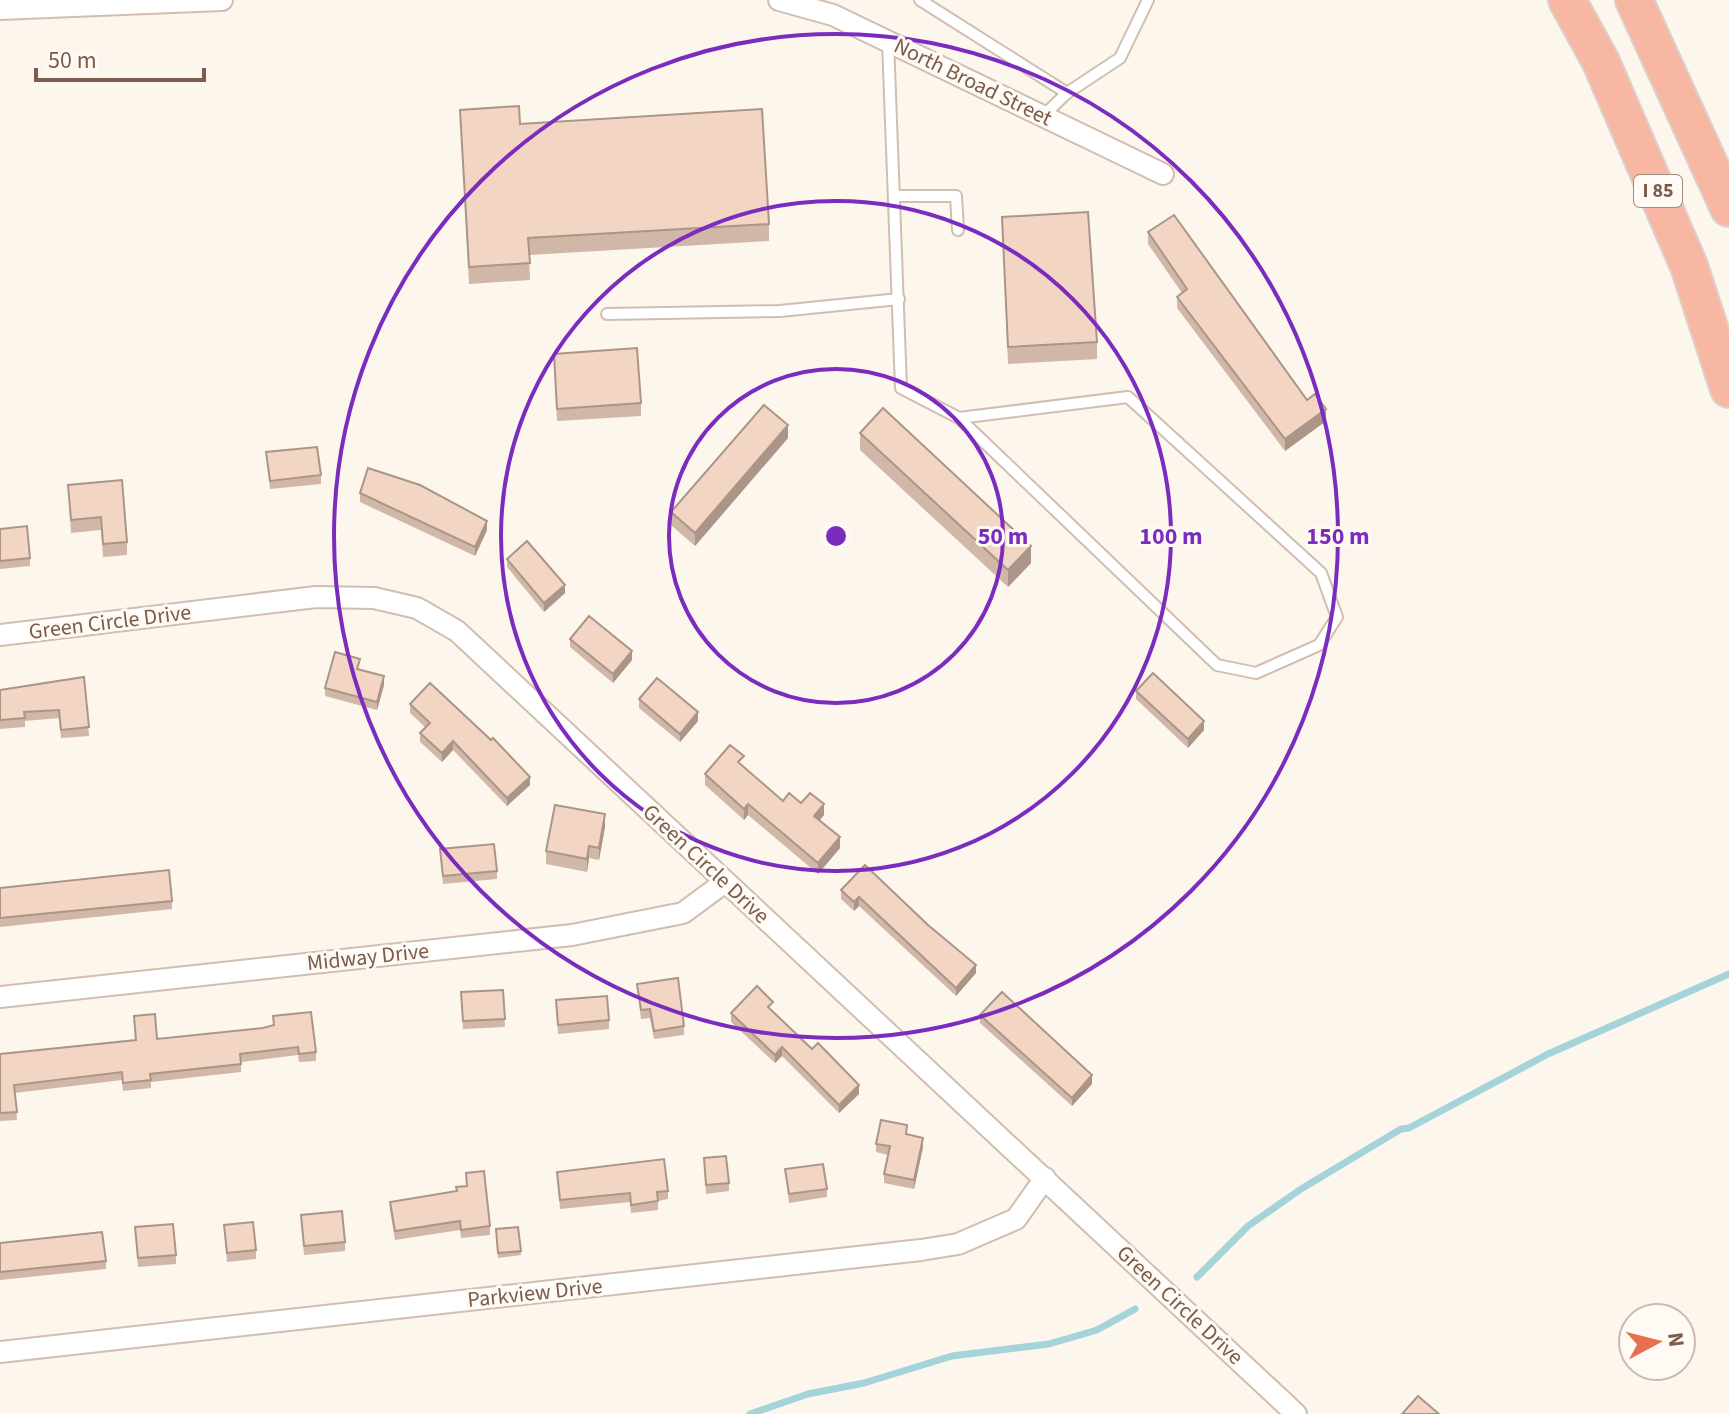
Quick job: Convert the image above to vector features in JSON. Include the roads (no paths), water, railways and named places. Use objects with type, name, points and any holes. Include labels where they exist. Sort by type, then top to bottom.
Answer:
[{"type":"highway","name":"I 85","points":[[1567,0],[1601,62],[1684,252],[1729,389]]},
{"type":"highway","name":"I 85","points":[[1634,0],[1729,208]]},
{"type":"street","points":[[0,9],[222,0]]},
{"type":"street","name":"North Broad Street","points":[[779,0],[833,15],[1163,174]]},
{"type":"street","name":"Green Circle Drive","points":[[0,635],[316,597],[374,598],[417,608],[457,631],[1296,1414]]},
{"type":"street","name":"Midway Drive","points":[[0,997],[572,935],[683,913],[725,882]]},
{"type":"street","name":"Parkview Drive","points":[[0,1352],[958,1244],[1016,1219],[1045,1178]]},
{"type":"lane","points":[[920,0],[1067,93]]},
{"type":"lane","points":[[1043,116],[1067,93],[1120,58],[1148,0]]},
{"type":"lane","points":[[888,41],[901,388],[959,418],[1217,665],[1256,673],[1319,645],[1337,617],[1321,573],[1128,397],[959,418]]},
{"type":"lane","points":[[894,196],[956,196],[958,230]]},
{"type":"lane","points":[[607,314],[780,311],[899,299]]},
{"type":"waterway","points":[[1197,1277],[1248,1226],[1301,1189],[1401,1129],[1409,1128],[1548,1054],[1729,974]]},
{"type":"waterway","points":[[750,1414],[808,1394],[864,1383],[952,1356],[1049,1344],[1097,1330],[1135,1309]]}]
